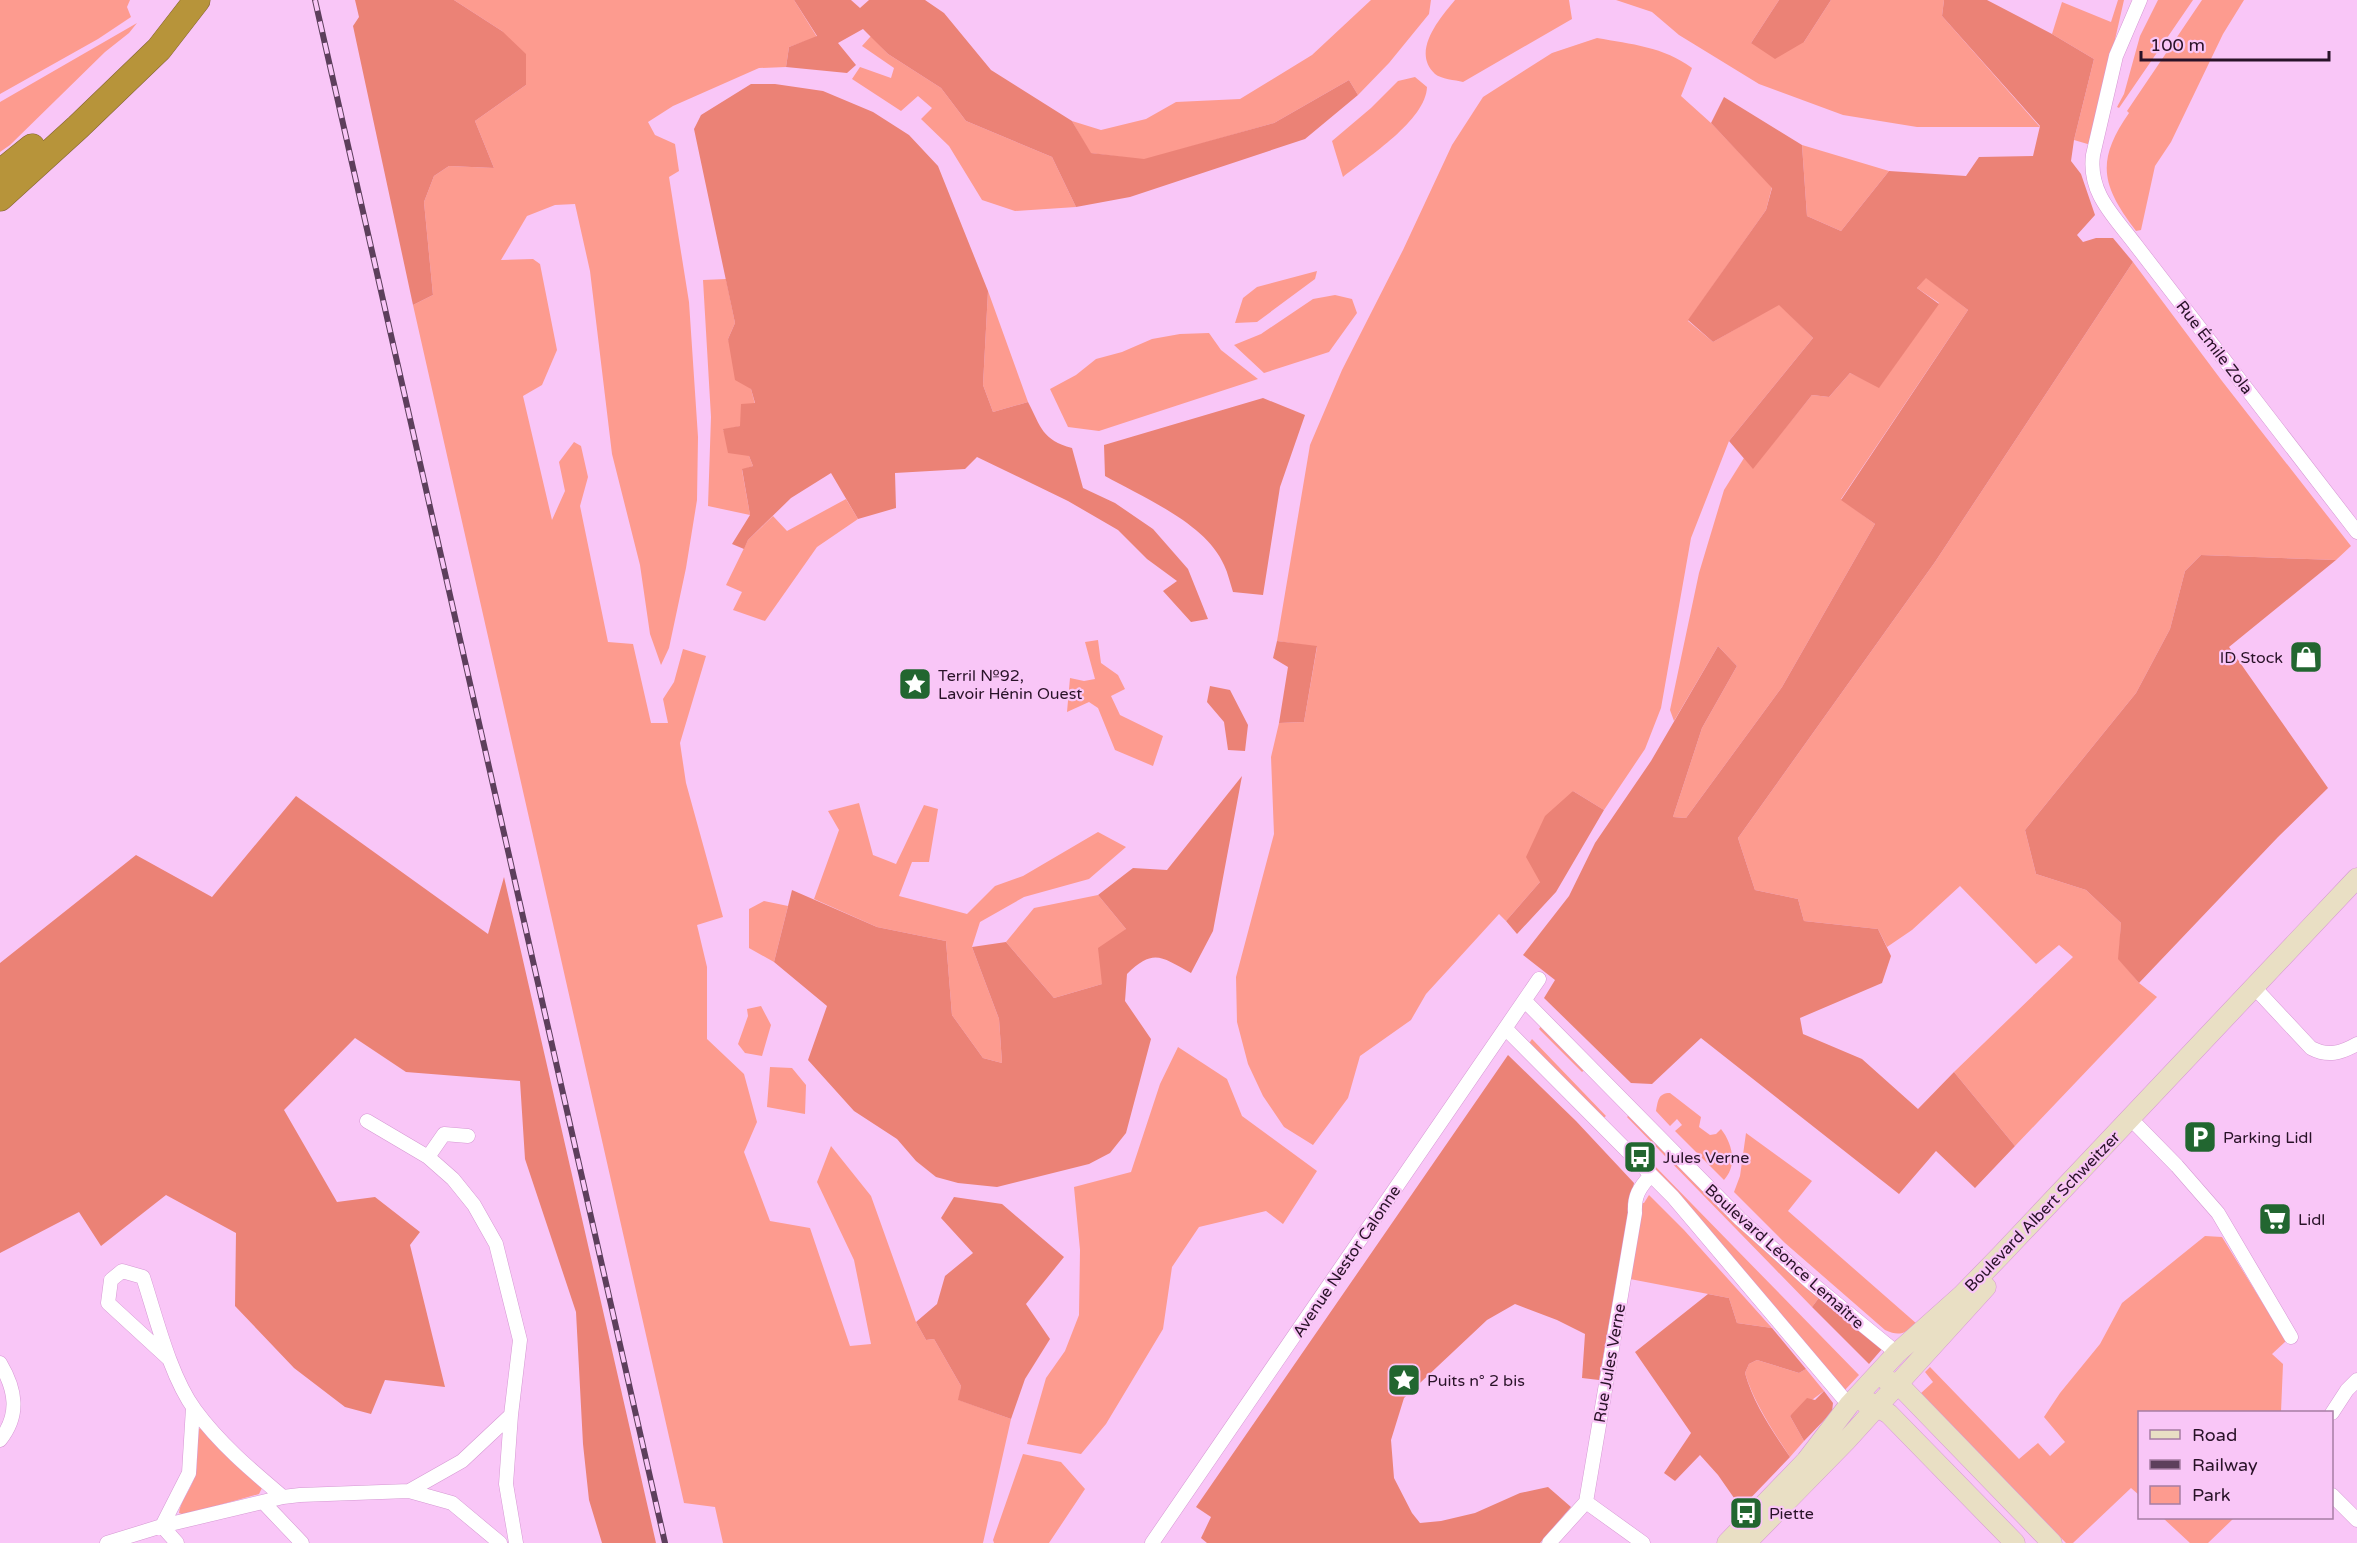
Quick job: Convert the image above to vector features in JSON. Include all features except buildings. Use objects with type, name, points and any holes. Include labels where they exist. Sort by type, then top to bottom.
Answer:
[{"type":"highway","points":[[0,173],[38,141],[139,46],[176,0]]},
{"type":"highway","points":[[0,198],[159,49],[197,0]]},
{"type":"main road","name":"Boulevard Albert Schweitzer","points":[[1863,1405],[1891,1372],[1986,1287],[2135,1122],[2258,991],[2357,878]]},
{"type":"main road","name":"Boulevard Albert Schweitzer","points":[[2258,991],[2357,895]]},
{"type":"main road","name":"Boulevard Albert Schweitzer","points":[[1727,1543],[1863,1405],[1962,1295],[2135,1122]]},
{"type":"main road","points":[[1891,1372],[2052,1543]]},
{"type":"main road","points":[[1746,1543],[1802,1484],[1863,1405],[1894,1419],[2015,1543]]},
{"type":"street","name":"Rue Émile Zola","points":[[2140,0],[2116,56],[2093,156],[2092,179],[2101,198],[2357,532]]},
{"type":"street","name":"Avenue Nestor Calonne","points":[[1155,1542],[1539,980]]},
{"type":"street","points":[[2258,991],[2306,1045],[2315,1050],[2335,1053],[2357,1044]]},
{"type":"street","name":"Boulevard Léonce Lemaître","points":[[1525,1000],[1740,1219],[1818,1288],[1891,1372]]},
{"type":"street","name":"Boulevard Léonce Lemaître","points":[[1506,1029],[1651,1175],[1863,1405]]},
{"type":"street","points":[[367,1121],[428,1156],[453,1179],[474,1205],[496,1244],[520,1340],[506,1484],[516,1543]]},
{"type":"street","points":[[2135,1122],[2218,1213],[2291,1337]]},
{"type":"street","points":[[428,1156],[444,1134],[468,1136]]},
{"type":"street","name":"Rue Jules Verne","points":[[1586,1502],[1635,1213],[1635,1201],[1639,1188],[1651,1175]]},
{"type":"street","points":[[169,1359],[108,1303],[111,1280],[122,1271],[143,1277],[169,1359],[193,1408],[233,1455],[283,1497]]},
{"type":"street","points":[[0,1363],[6,1373],[15,1408],[8,1430],[0,1440]]},
{"type":"street","points":[[2333,1411],[2356,1382]]},
{"type":"street","points":[[162,1526],[189,1473],[193,1408]]},
{"type":"street","points":[[409,1491],[462,1461],[511,1415]]},
{"type":"street","points":[[107,1543],[162,1526],[283,1497],[409,1491],[452,1503],[500,1543]]},
{"type":"street","points":[[2333,1497],[2357,1520]]},
{"type":"street","points":[[263,1502],[302,1543]]},
{"type":"street","points":[[1549,1543],[1586,1502],[1643,1543]]},
{"type":"street","points":[[162,1526],[177,1543]]},
{"type":"green space","points":[[0,0],[130,0],[127,7],[131,17],[98,39],[0,94]]},
{"type":"green space","points":[[454,0],[794,0],[817,37],[789,47],[786,67],[759,68],[673,106],[648,122],[655,135],[675,144],[679,171],[669,177],[689,302],[698,437],[697,500],[686,568],[669,648],[661,665],[650,634],[640,565],[612,454],[590,271],[575,204],[555,205],[527,216],[501,260],[533,259],[540,264],[557,350],[542,385],[523,396],[552,520],[565,491],[559,462],[574,442],[581,446],[588,477],[580,506],[608,642],[633,644],[651,723],[668,723],[663,699],[674,682],[683,649],[706,656],[680,743],[686,783],[723,917],[697,925],[707,967],[707,1039],[744,1074],[757,1122],[744,1152],[770,1221],[810,1228],[850,1346],[871,1344],[854,1260],[817,1182],[831,1146],[871,1196],[916,1322],[926,1340],[934,1339],[961,1386],[959,1400],[1011,1419],[983,1543],[723,1543],[715,1507],[684,1503],[413,305],[433,295],[424,202],[434,176],[449,166],[494,168],[475,121],[526,85],[502,31]]},
{"type":"green space","points":[[1371,0],[1431,0],[1429,14],[1389,63],[1358,95],[1349,80],[1274,123],[1144,160],[1090,153],[1072,121],[1101,130],[1146,119],[1176,102],[1240,99],[1312,55]]},
{"type":"green space","points":[[1455,0],[1569,0],[1572,19],[1463,82],[1435,74],[1428,65],[1426,56],[1430,36],[1435,26]]},
{"type":"green space","points":[[1616,0],[1779,0],[1751,43],[1804,42],[1831,0],[1944,0],[1942,16],[2040,127],[1917,127],[1843,115],[1759,84],[1679,35],[1652,12]]},
{"type":"green space","points":[[2118,0],[2124,0],[2091,145],[2074,140],[2094,59],[2052,34],[2062,2],[2111,22]]},
{"type":"green space","points":[[2158,0],[2193,0],[2119,108],[2117,107],[2124,94],[2140,36]]},
{"type":"green space","points":[[2202,0],[2244,0],[2223,34],[2171,142],[2155,166],[2141,230],[2136,231],[2110,187],[2107,160],[2111,146],[2129,113],[2127,111]]},
{"type":"green space","points":[[137,23],[129,33],[105,52],[10,145],[0,152],[0,102]]},
{"type":"green space","points":[[871,36],[888,54],[941,88],[966,121],[1052,157],[1076,207],[1015,211],[982,200],[949,146],[921,119],[932,108],[918,96],[901,111],[852,79],[860,67],[891,78],[894,68],[862,46]]},
{"type":"green space","points":[[1597,38],[1659,51],[1692,68],[1681,96],[1711,123],[1772,187],[1766,210],[1688,321],[1713,342],[1779,304],[1813,338],[1729,441],[1691,538],[1661,708],[1645,749],[1604,810],[1573,791],[1540,882],[1506,921],[1499,914],[1426,994],[1411,1020],[1360,1056],[1348,1098],[1313,1145],[1284,1127],[1263,1096],[1248,1064],[1237,1022],[1236,977],[1274,834],[1271,757],[1279,723],[1304,722],[1317,647],[1277,641],[1310,445],[1342,370],[1403,250],[1452,145],[1483,97],[1552,53]]},
{"type":"green space","points":[[1415,77],[1427,87],[1424,100],[1417,112],[1394,137],[1343,177],[1332,141],[1371,108],[1398,81]]},
{"type":"green space","points":[[1802,145],[1889,171],[1841,231],[1807,216]]},
{"type":"green space","points":[[2133,262],[2222,381],[2351,546],[2336,560],[2201,555],[2185,571],[2170,629],[2136,693],[2025,830],[2036,874],[2086,890],[2121,923],[2119,959],[2139,983],[2157,997],[2015,1146],[1954,1072],[2073,957],[2059,945],[2036,964],[1960,886],[1912,930],[1887,947],[1878,929],[1804,921],[1798,899],[1755,890],[1738,838],[1935,562]]},
{"type":"green space","points":[[1317,271],[1315,279],[1257,322],[1235,323],[1243,298],[1257,287]]},
{"type":"green space","points":[[1926,277],[1968,310],[1841,499],[1875,524],[1782,687],[1686,818],[1673,817],[1702,728],[1737,666],[1718,646],[1674,721],[1670,710],[1699,573],[1724,490],[1744,458],[1753,468],[1812,395],[1829,397],[1850,373],[1879,387],[1939,303],[1917,288]]},
{"type":"green space","points":[[726,279],[735,323],[728,339],[751,389],[755,404],[741,426],[723,430],[749,456],[753,466],[742,470],[750,515],[708,506],[711,417],[703,280]]},
{"type":"green space","points":[[988,291],[1028,402],[993,412],[983,385]]},
{"type":"green space","points":[[1335,295],[1352,299],[1357,313],[1329,352],[1264,373],[1234,345],[1261,334],[1313,299]]},
{"type":"green space","points":[[1209,333],[1221,350],[1258,379],[1099,431],[1068,427],[1050,389],[1076,375],[1096,359],[1122,352],[1152,339],[1180,334]]},
{"type":"green space","points":[[846,499],[858,519],[817,547],[765,621],[733,610],[742,592],[726,585],[748,540],[773,516],[787,531]]},
{"type":"green space","points":[[1098,640],[1101,663],[1118,675],[1125,689],[1111,696],[1120,715],[1163,736],[1153,766],[1115,750],[1098,708],[1089,702],[1067,712],[1070,678],[1084,681],[1095,679],[1085,642]]},
{"type":"green space","points":[[859,803],[873,855],[896,864],[924,805],[938,809],[929,862],[912,862],[899,896],[967,914],[995,886],[1023,876],[1098,832],[1126,847],[1089,879],[1024,897],[980,922],[972,947],[999,1019],[1002,1063],[983,1058],[952,1015],[946,941],[877,927],[814,899],[839,830],[828,811]]},
{"type":"green space","points":[[1098,895],[1126,929],[1102,984],[1054,998],[1006,942],[1034,908]]},
{"type":"green space","points":[[764,901],[788,906],[774,962],[749,948],[749,909]]},
{"type":"green space","points":[[761,1006],[771,1025],[762,1056],[745,1053],[738,1044],[748,1016],[747,1009]]},
{"type":"green space","points":[[1543,1023],[1587,1068],[1582,1072],[1539,1029]]},
{"type":"green space","points":[[1532,1039],[1606,1116],[1601,1120],[1528,1045]]},
{"type":"green space","points":[[1178,1047],[1227,1079],[1242,1116],[1317,1171],[1283,1224],[1266,1211],[1199,1227],[1172,1267],[1163,1329],[1106,1424],[1081,1454],[1027,1444],[1046,1378],[1065,1351],[1079,1315],[1080,1250],[1074,1187],[1131,1172],[1160,1084]]},
{"type":"green space","points":[[770,1067],[792,1068],[806,1085],[805,1114],[767,1107]]},
{"type":"green space","points":[[1670,1093],[1701,1117],[1699,1127],[1710,1135],[1716,1134],[1721,1129],[1725,1135],[1732,1154],[1732,1161],[1724,1180],[1675,1131],[1682,1125],[1677,1119],[1670,1126],[1656,1111],[1661,1096]]},
{"type":"green space","points":[[1631,1113],[1821,1295],[1812,1307],[1627,1117]]},
{"type":"green space","points":[[1746,1133],[1812,1181],[1788,1211],[1917,1324],[1902,1333],[1885,1330],[1785,1243],[1734,1192],[1740,1176]]},
{"type":"green space","points":[[1650,1161],[1859,1375],[1844,1391],[1646,1165]]},
{"type":"green space","points":[[1649,1195],[1684,1230],[1772,1328],[1737,1323],[1729,1298],[1630,1279],[1637,1202],[1644,1203]]},
{"type":"green space","points":[[2205,1236],[2222,1237],[2286,1341],[2272,1354],[2283,1364],[2281,1411],[2138,1411],[2138,1494],[2131,1488],[2073,1543],[2066,1543],[1920,1394],[1933,1382],[1925,1372],[1930,1367],[2019,1459],[2038,1443],[2050,1456],[2065,1442],[2044,1417],[2060,1393],[2100,1344],[2122,1303]]},
{"type":"green space","points":[[1757,1360],[1799,1373],[1806,1369],[1824,1391],[1790,1416],[1804,1441],[1790,1457],[1759,1406],[1745,1373],[1749,1364]]},
{"type":"green space","points":[[200,1428],[205,1430],[263,1486],[259,1494],[184,1515],[179,1513],[195,1475],[196,1432]]},
{"type":"green space","points":[[1023,1454],[1061,1462],[1085,1489],[1049,1543],[994,1543],[993,1540]]},
{"type":"green space","points":[[2164,1519],[2233,1519],[2208,1543],[2190,1543]]},
{"type":"shaded area","points":[[355,0],[454,0],[502,31],[526,54],[526,85],[475,121],[494,168],[449,166],[434,176],[424,202],[433,295],[413,305],[353,26],[359,17]]},
{"type":"shaded area","points":[[794,0],[851,0],[860,8],[869,0],[925,0],[944,13],[991,70],[1072,121],[1091,153],[1144,159],[1274,123],[1349,80],[1358,95],[1305,139],[1130,197],[1076,207],[1052,157],[966,121],[941,88],[888,54],[863,29],[838,43],[856,65],[847,73],[786,67],[789,47],[817,36]]},
{"type":"shaded area","points":[[1779,0],[1831,0],[1804,42],[1775,59],[1751,43]]},
{"type":"shaded area","points":[[1944,0],[1987,0],[2094,59],[2071,161],[2081,174],[2095,215],[2077,235],[2083,242],[2096,238],[2113,238],[2133,262],[1935,562],[1738,838],[1755,890],[1798,899],[1804,921],[1878,929],[1891,956],[1882,983],[1800,1018],[1803,1034],[1862,1059],[1918,1109],[1954,1072],[2015,1146],[1975,1188],[1936,1151],[1899,1194],[1701,1038],[1652,1084],[1631,1083],[1544,998],[1555,980],[1523,955],[1569,896],[1595,843],[1651,761],[1718,646],[1737,666],[1702,728],[1673,817],[1686,818],[1782,687],[1875,524],[1841,500],[1968,310],[1926,278],[1917,288],[1939,304],[1879,388],[1850,373],[1829,397],[1812,395],[1753,469],[1729,441],[1813,338],[1779,305],[1713,342],[1688,320],[1766,210],[1772,188],[1711,123],[1724,97],[1802,145],[1807,216],[1841,231],[1889,171],[1966,176],[1979,157],[2033,156],[2040,126],[1942,16]]},
{"type":"shaded area","points":[[751,84],[775,84],[823,91],[873,112],[909,135],[938,166],[988,291],[983,385],[993,412],[1028,402],[1048,437],[1072,448],[1083,488],[1115,503],[1153,529],[1188,569],[1208,619],[1191,622],[1163,591],[1177,581],[1147,559],[1118,530],[1068,501],[977,457],[965,469],[895,473],[896,508],[858,519],[831,473],[791,498],[748,540],[744,549],[732,544],[750,515],[742,469],[753,466],[749,456],[728,453],[723,429],[740,426],[741,404],[755,403],[751,389],[735,380],[728,339],[735,323],[694,129],[701,115]]},
{"type":"shaded area","points":[[1263,398],[1305,415],[1280,487],[1263,595],[1233,592],[1224,565],[1203,536],[1172,513],[1105,476],[1104,445]]},
{"type":"shaded area","points":[[2201,555],[2336,560],[2229,647],[2328,788],[2278,837],[2139,983],[2118,959],[2121,923],[2086,890],[2036,874],[2025,830],[2136,693],[2170,629],[2185,571]]},
{"type":"shaded area","points":[[1277,641],[1317,646],[1304,722],[1279,723],[1288,667],[1273,658]]},
{"type":"shaded area","points":[[1210,686],[1230,690],[1248,725],[1245,751],[1228,750],[1224,722],[1207,702]]},
{"type":"shaded area","points":[[1242,776],[1213,931],[1191,973],[1165,959],[1151,958],[1127,974],[1125,1001],[1151,1039],[1126,1133],[1110,1153],[1089,1164],[997,1187],[958,1183],[936,1177],[916,1161],[897,1139],[854,1111],[808,1060],[827,1006],[774,962],[792,890],[877,927],[946,941],[952,1015],[983,1058],[1002,1063],[999,1019],[972,947],[1006,942],[1054,998],[1102,984],[1098,948],[1126,929],[1098,895],[1133,868],[1167,870]]},
{"type":"shaded area","points":[[1573,791],[1604,810],[1556,892],[1517,934],[1506,921],[1540,882],[1526,857],[1545,816]]},
{"type":"shaded area","points":[[296,796],[488,934],[504,877],[656,1543],[602,1543],[589,1500],[583,1444],[576,1312],[525,1159],[520,1081],[406,1072],[355,1038],[284,1110],[337,1202],[375,1197],[420,1232],[410,1245],[445,1387],[385,1380],[371,1414],[345,1407],[294,1368],[235,1306],[236,1233],[166,1195],[101,1246],[79,1212],[0,1253],[0,963],[136,855],[212,897]]},
{"type":"shaded area","points":[[1508,1055],[1576,1121],[1634,1183],[1599,1380],[1582,1378],[1585,1334],[1557,1320],[1515,1304],[1487,1320],[1404,1398],[1391,1440],[1394,1478],[1412,1513],[1420,1523],[1475,1513],[1520,1493],[1548,1487],[1571,1507],[1540,1543],[1207,1543],[1201,1538],[1211,1517],[1196,1507]]},
{"type":"shaded area","points":[[954,1197],[1002,1204],[1064,1257],[1026,1304],[1050,1339],[1025,1379],[1011,1419],[958,1400],[961,1386],[934,1339],[926,1340],[916,1322],[937,1304],[945,1276],[973,1253],[941,1218]]},
{"type":"shaded area","points":[[1708,1294],[1729,1298],[1737,1323],[1772,1328],[1806,1369],[1799,1373],[1757,1360],[1749,1364],[1745,1373],[1753,1395],[1764,1417],[1790,1457],[1741,1508],[1718,1475],[1700,1455],[1675,1481],[1664,1473],[1691,1433],[1635,1352]]},
{"type":"shaded area","points":[[1821,1295],[1882,1349],[1869,1364],[1812,1307]]},
{"type":"shaded area","points":[[1824,1391],[1833,1403],[1832,1412],[1804,1441],[1790,1416],[1807,1398],[1815,1400]]},
{"type":"railway","points":[[315,0],[665,1543]]},
{"type":"place","name":"ID Stock","points":[[2306,657]]},
{"type":"place","name":"Terril №92, Lavoir Hénin Ouest","points":[[915,684]]},
{"type":"place","name":"Parking Lidl","points":[[2200,1137]]},
{"type":"place","name":"Jules Verne","points":[[1640,1157]]},
{"type":"place","name":"Lidl","points":[[2275,1219]]},
{"type":"place","name":"Puits n° 2 bis","points":[[1404,1380]]},
{"type":"place","name":"Piette","points":[[1746,1513]]}]
